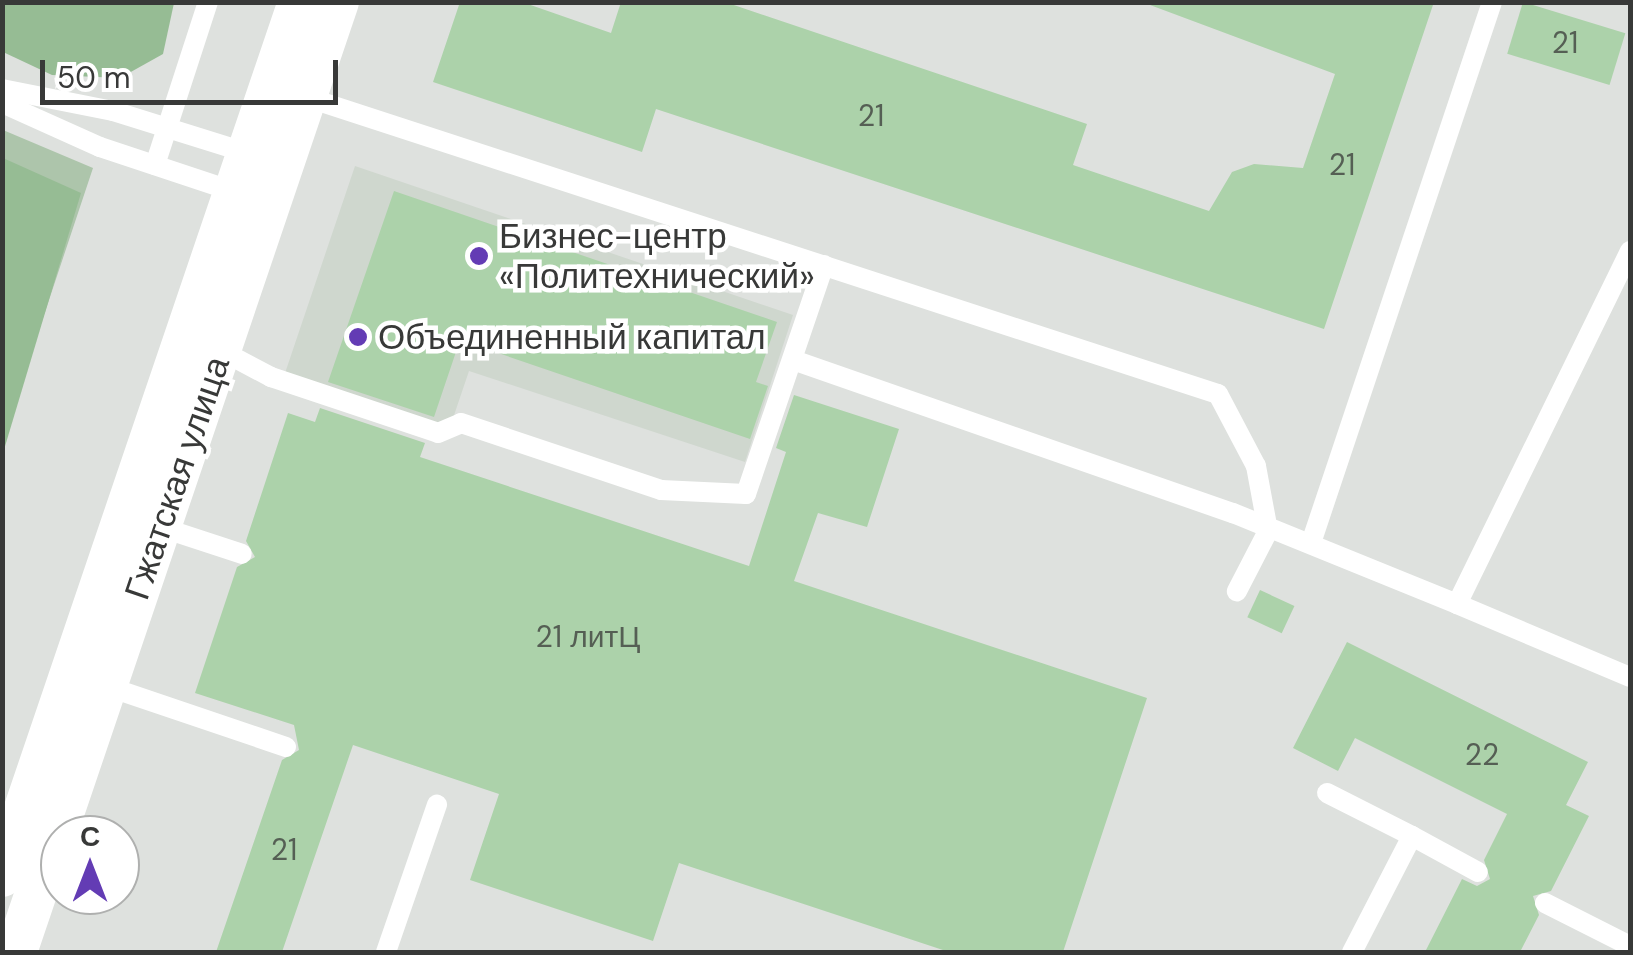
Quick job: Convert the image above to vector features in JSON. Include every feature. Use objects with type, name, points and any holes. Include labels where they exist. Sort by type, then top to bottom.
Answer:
[{"type":"street","name":"Гжатская улица","points":[[2,876],[299,2]]},
{"type":"street","name":"Гжатская улица","points":[[16,952],[338,2]]},
{"type":"lane","points":[[155,165],[208,2]]},
{"type":"lane","points":[[1311,543],[1492,2]]},
{"type":"lane","points":[[2,90],[168,126],[242,173]]},
{"type":"lane","points":[[306,98],[1218,394],[1256,466],[1268,531],[1236,591]]},
{"type":"lane","points":[[2,103],[155,165],[242,173]]},
{"type":"lane","points":[[1458,604],[1630,252]]},
{"type":"lane","points":[[220,350],[271,377],[438,433],[462,423],[661,490],[746,494],[824,265]]},
{"type":"lane","points":[[793,360],[1268,531],[1311,543],[1630,677]]},
{"type":"lane","points":[[160,527],[242,554]]},
{"type":"lane","points":[[106,686],[286,747]]},
{"type":"lane","points":[[1328,793],[1478,872]]},
{"type":"lane","points":[[386,952],[436,806]]},
{"type":"lane","points":[[1352,952],[1412,836]]},
{"type":"lane","points":[[1545,904],[1630,946]]},
{"type":"shaded area","name":"Бизнес-центр «Политехнический»","points":[[355,166],[793,315],[745,462],[469,371],[448,433],[283,379]]},
{"type":"green space","points":[[3,2],[174,3],[163,54],[120,78],[52,75],[3,52]]},
{"type":"green space","points":[[3,130],[93,168],[3,438]]},
{"type":"green space","points":[[2,158],[81,193],[3,453]]},
{"type":"building","points":[[460,2],[522,2],[611,33],[621,2],[725,2],[1087,124],[1073,165],[1209,211],[1232,172],[1254,164],[1303,168],[1335,74],[1142,2],[1434,2],[1324,329],[656,109],[642,152],[433,82]]},
{"type":"building","points":[[1523,2],[1625,33],[1610,85],[1507,54]]},
{"type":"building","name":"Бизнес-центр «Политехнический»","points":[[394,191],[777,322],[756,382],[768,386],[750,439],[460,340],[434,417],[328,382]]},
{"type":"building","points":[[794,395],[899,429],[867,527],[818,513],[794,581],[1147,698],[1063,952],[949,952],[679,863],[653,941],[470,880],[499,794],[353,745],[282,952],[216,952],[282,760],[299,750],[294,725],[195,693],[237,567],[255,557],[246,541],[288,413],[315,422],[320,408],[425,443],[420,457],[749,566],[786,452],[776,448]]},
{"type":"building","points":[[1260,590],[1294,606],[1282,633],[1247,617]]},
{"type":"building","points":[[1347,642],[1588,762],[1566,805],[1589,816],[1551,891],[1533,896],[1539,915],[1520,952],[1425,952],[1462,879],[1477,886],[1490,879],[1484,860],[1507,814],[1355,738],[1338,771],[1293,748]]},
{"type":"place","name":"Бизнес-центр «Политехнический»","points":[[479,256]]},
{"type":"place","name":"Объединенный капитал","points":[[358,337]]}]
